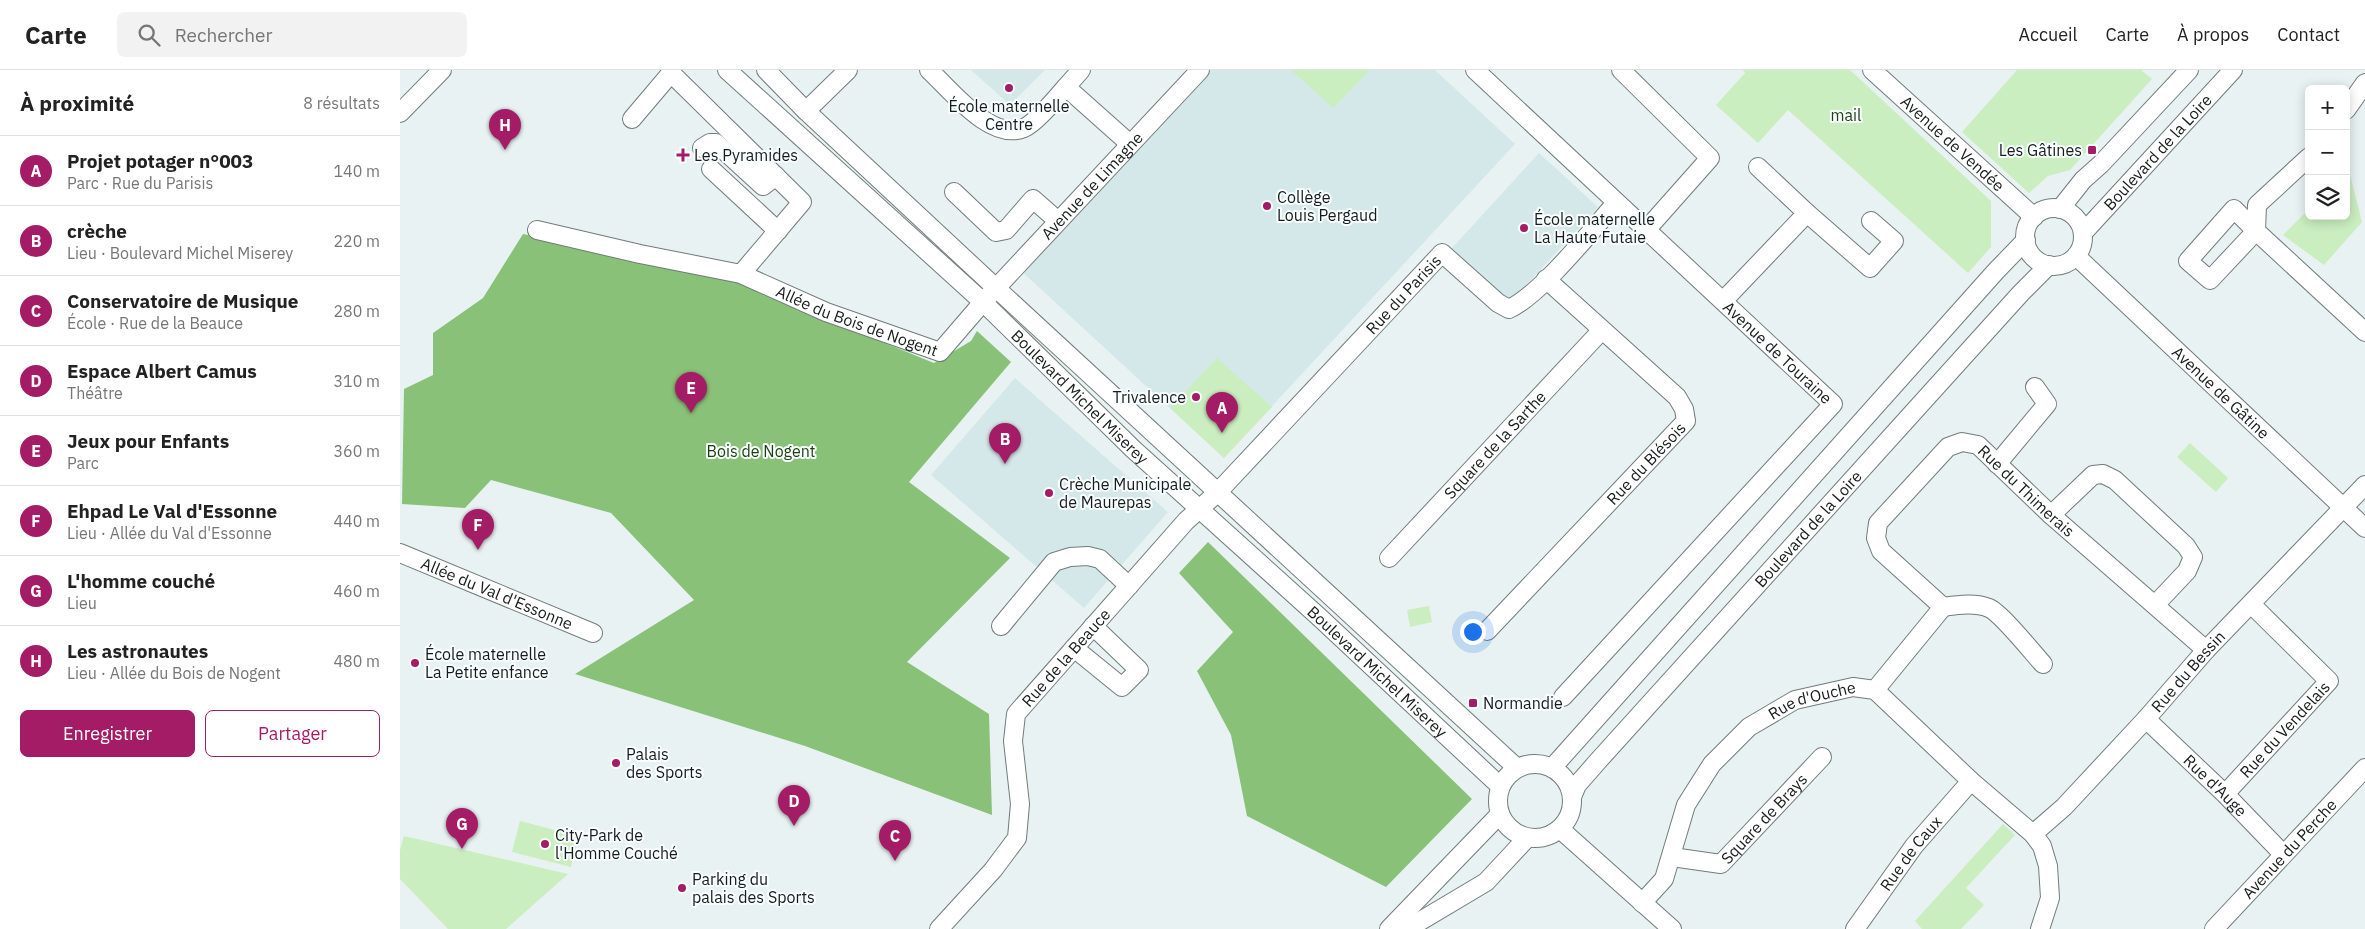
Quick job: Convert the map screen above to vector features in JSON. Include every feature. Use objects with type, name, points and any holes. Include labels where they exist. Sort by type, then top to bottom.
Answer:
[{"type":"street","points":[[400,113],[442,70]]},
{"type":"street","name":"Boulevard Michel Miserey","points":[[727,70],[983,302],[1133,448],[1500,786]]},
{"type":"street","name":"Boulevard Michel Miserey","points":[[766,70],[806,111],[996,288],[1518,768]]},
{"type":"street","points":[[806,111],[848,70]]},
{"type":"street","points":[[929,70],[985,122],[1006,130],[1025,128],[1081,70]]},
{"type":"street","name":"Avenue de Limagne","points":[[983,302],[1200,70]]},
{"type":"street","name":"Avenue de Touraine","points":[[1475,70],[1833,404],[1563,697]]},
{"type":"street","points":[[1621,70],[1710,158],[1647,229]]},
{"type":"street","name":"Avenue de Vendée","points":[[1872,70],[2034,217]]},
{"type":"street","name":"Boulevard de la Loire","points":[[2060,209],[2084,180],[2138,126],[2189,70]]},
{"type":"street","name":"Boulevard de la Loire","points":[[2083,233],[2233,70]]},
{"type":"street","points":[[632,119],[671,73],[802,202],[741,274]]},
{"type":"street","points":[[2350,104],[2365,83]]},
{"type":"street","points":[[1066,87],[1130,144]]},
{"type":"street","points":[[702,148],[710,143],[716,144],[762,186],[776,176]]},
{"type":"street","points":[[2257,205],[2256,232],[2210,280],[2188,261],[2234,209],[2257,205],[2305,161]]},
{"type":"street","points":[[1758,167],[1870,268],[1894,241],[1871,221]]},
{"type":"street","points":[[711,169],[778,231]]},
{"type":"street","points":[[954,192],[996,232],[1006,230],[1033,200],[1058,221]]},
{"type":"street","name":"Rue du Parisis","points":[[1199,508],[1217,493],[1442,253],[1498,303],[1509,309],[1520,304],[1546,280],[1616,203]]},
{"type":"street","points":[[2050,208],[2060,209],[2074,216],[2079,222],[2083,233],[2081,248],[2076,256],[2059,265],[2049,265],[2033,256],[2026,240],[2029,224],[2034,217],[2050,208]]},
{"type":"street","points":[[2234,209],[2256,232],[2365,332]]},
{"type":"street","points":[[1723,301],[1807,212]]},
{"type":"street","name":"Allée du Bois de Nogent","points":[[537,230],[640,254],[741,274],[826,312],[940,352],[983,302]]},
{"type":"street","name":"Boulevard de la Loire","points":[[1552,768],[1989,278],[2026,240]]},
{"type":"street","name":"Avenue de Gâtine","points":[[2076,256],[2365,528]]},
{"type":"street","name":"Boulevard de la Loire","points":[[1572,797],[1578,785],[1598,761],[2015,300],[2049,265]]},
{"type":"street","name":"Rue du Blésois","points":[[1487,631],[1686,421],[1684,409],[1677,397],[1546,280]]},
{"type":"street","name":"Square de la Sarthe","points":[[1389,558],[1601,331]]},
{"type":"street","points":[[1996,464],[2047,404],[2035,387]]},
{"type":"street","name":"Rue du Thimerais","points":[[1943,607],[1881,551],[1876,538],[1878,524],[1948,447],[1962,442],[1978,445],[2051,515],[2206,650]]},
{"type":"street","points":[[2051,515],[2093,474],[2104,474],[2115,480],[2186,546],[2193,557],[2187,571],[2155,604]]},
{"type":"street","name":"Rue du Bessin","points":[[2032,834],[2064,807],[2146,719],[2206,650],[2365,485]]},
{"type":"street","name":"Rue de la Beauce","points":[[939,929],[993,870],[1017,838],[1020,804],[1013,741],[1016,714],[1199,508]]},
{"type":"street","name":"Allée du Val d'Essonne","points":[[400,554],[593,633]]},
{"type":"street","points":[[1001,626],[1054,562],[1070,557],[1088,556],[1100,559],[1129,586]]},
{"type":"street","points":[[1875,690],[1943,607],[1966,604],[1990,608],[2018,635],[2043,664]]},
{"type":"street","name":"Rue du Vendelais","points":[[2225,794],[2330,681],[2251,604]]},
{"type":"street","points":[[1074,648],[1122,687],[1140,670],[1093,626]]},
{"type":"street","name":"Rue d'Ouche","points":[[1642,903],[1664,879],[1686,806],[1712,764],[1748,726],[1795,700],[1853,687],[1875,690],[1971,781],[2032,834],[2042,846],[2048,866],[2050,898],[2040,929]]},
{"type":"street","name":"Rue d'Auge","points":[[2146,719],[2225,794],[2283,854]]},
{"type":"street","name":"Square de Brays","points":[[1672,857],[1721,864],[1822,758]]},
{"type":"street","points":[[1529,764],[1540,764],[1552,768],[1562,775],[1572,797],[1571,809],[1560,828],[1541,838],[1527,838],[1512,831],[1500,814],[1498,804],[1500,786],[1518,768],[1529,764]]},
{"type":"street","name":"Avenue du Perche","points":[[2214,929],[2364,770]]},
{"type":"street","name":"Rue de Caux","points":[[1855,929],[1914,846],[1971,781]]},
{"type":"street","points":[[1389,929],[1500,814]]},
{"type":"street","points":[[1560,828],[1672,929]]},
{"type":"street","points":[[1407,929],[1486,882],[1527,838]]},
{"type":"shaded area","name":"École maternelle Centre","points":[[971,70],[1045,70],[1010,105]]},
{"type":"shaded area","name":"Collège Louis Pergaud","points":[[1201,70],[1435,70],[1515,144],[1224,458],[1018,268]]},
{"type":"shaded area","name":"École maternelle La Haute Futaie","points":[[1539,153],[1598,207],[1510,303],[1451,249]]},
{"type":"shaded area","name":"Crèche Municipale de Maurepas","points":[[1015,378],[1168,512],[1084,608],[931,475]]},
{"type":"green space","points":[[1291,70],[1370,70],[1333,108]]},
{"type":"green space","name":"mail","points":[[1743,70],[1850,70],[1991,201],[1991,247],[1968,273],[1788,110],[1758,143],[1716,105],[1745,73]]},
{"type":"green space","points":[[2017,70],[2141,70],[2152,79],[2070,170],[2048,176],[2029,193],[1962,132]]},
{"type":"green space","points":[[2350,175],[2362,222],[2324,265],[2283,235],[2305,213],[2305,220],[2350,220]]},
{"type":"green space","name":"Bois de Nogent","points":[[523,234],[756,280],[880,341],[934,363],[971,341],[977,331],[1011,362],[909,482],[1010,558],[907,662],[989,714],[992,815],[805,746],[575,674],[694,600],[611,513],[491,480],[465,508],[402,504],[404,389],[433,375],[433,333],[483,298]]},
{"type":"green space","points":[[1217,358],[1272,407],[1224,458],[1170,408]]},
{"type":"green space","points":[[2190,443],[2228,478],[2216,492],[2177,457]]},
{"type":"green space","points":[[1208,542],[1472,799],[1386,887],[1247,816],[1231,735],[1197,671],[1233,632],[1179,573]]},
{"type":"green space","points":[[1429,606],[1432,622],[1410,627],[1407,610]]},
{"type":"green space","name":"City-Park de l'Homme Couché","points":[[520,821],[578,836],[571,867],[512,852]]},
{"type":"green space","points":[[2003,824],[2015,835],[1966,888],[1984,905],[1961,929],[1922,929],[1915,921]]},
{"type":"green space","points":[[404,836],[568,874],[506,929],[448,929],[400,879],[400,850]]},
{"type":"place","name":"École maternelle Centre","points":[[1009,88]]},
{"type":"place","name":"Les astronautes","points":[[505,150]]},
{"type":"place","name":"Les Gâtines","points":[[2092,150]]},
{"type":"place","name":"Les Pyramides","points":[[683,155]]},
{"type":"place","name":"Collège Louis Pergaud","points":[[1267,206]]},
{"type":"place","name":"École maternelle La Haute Futaie","points":[[1524,228]]},
{"type":"place","name":"Trivalence","points":[[1196,397]]},
{"type":"place","name":"Jeux pour Enfants","points":[[691,413]]},
{"type":"place","name":"Projet potager n°003","points":[[1222,433]]},
{"type":"place","name":"crèche","points":[[1005,464]]},
{"type":"place","name":"Crèche Municipale de Maurepas","points":[[1049,493]]},
{"type":"place","name":"Ehpad Le Val d'Essonne","points":[[478,550]]},
{"type":"place","name":"École maternelle La Petite enfance","points":[[415,663]]},
{"type":"place","name":"Normandie","points":[[1473,703]]},
{"type":"place","name":"Palais des Sports","points":[[616,763]]},
{"type":"place","name":"Espace Albert Camus","points":[[794,826]]},
{"type":"place","name":"City-Park de l'Homme Couché","points":[[545,844]]},
{"type":"place","name":"L'homme couché","points":[[462,849]]},
{"type":"place","name":"Conservatoire de Musique","points":[[895,861]]},
{"type":"place","name":"Parking du palais des Sports","points":[[682,888]]}]
